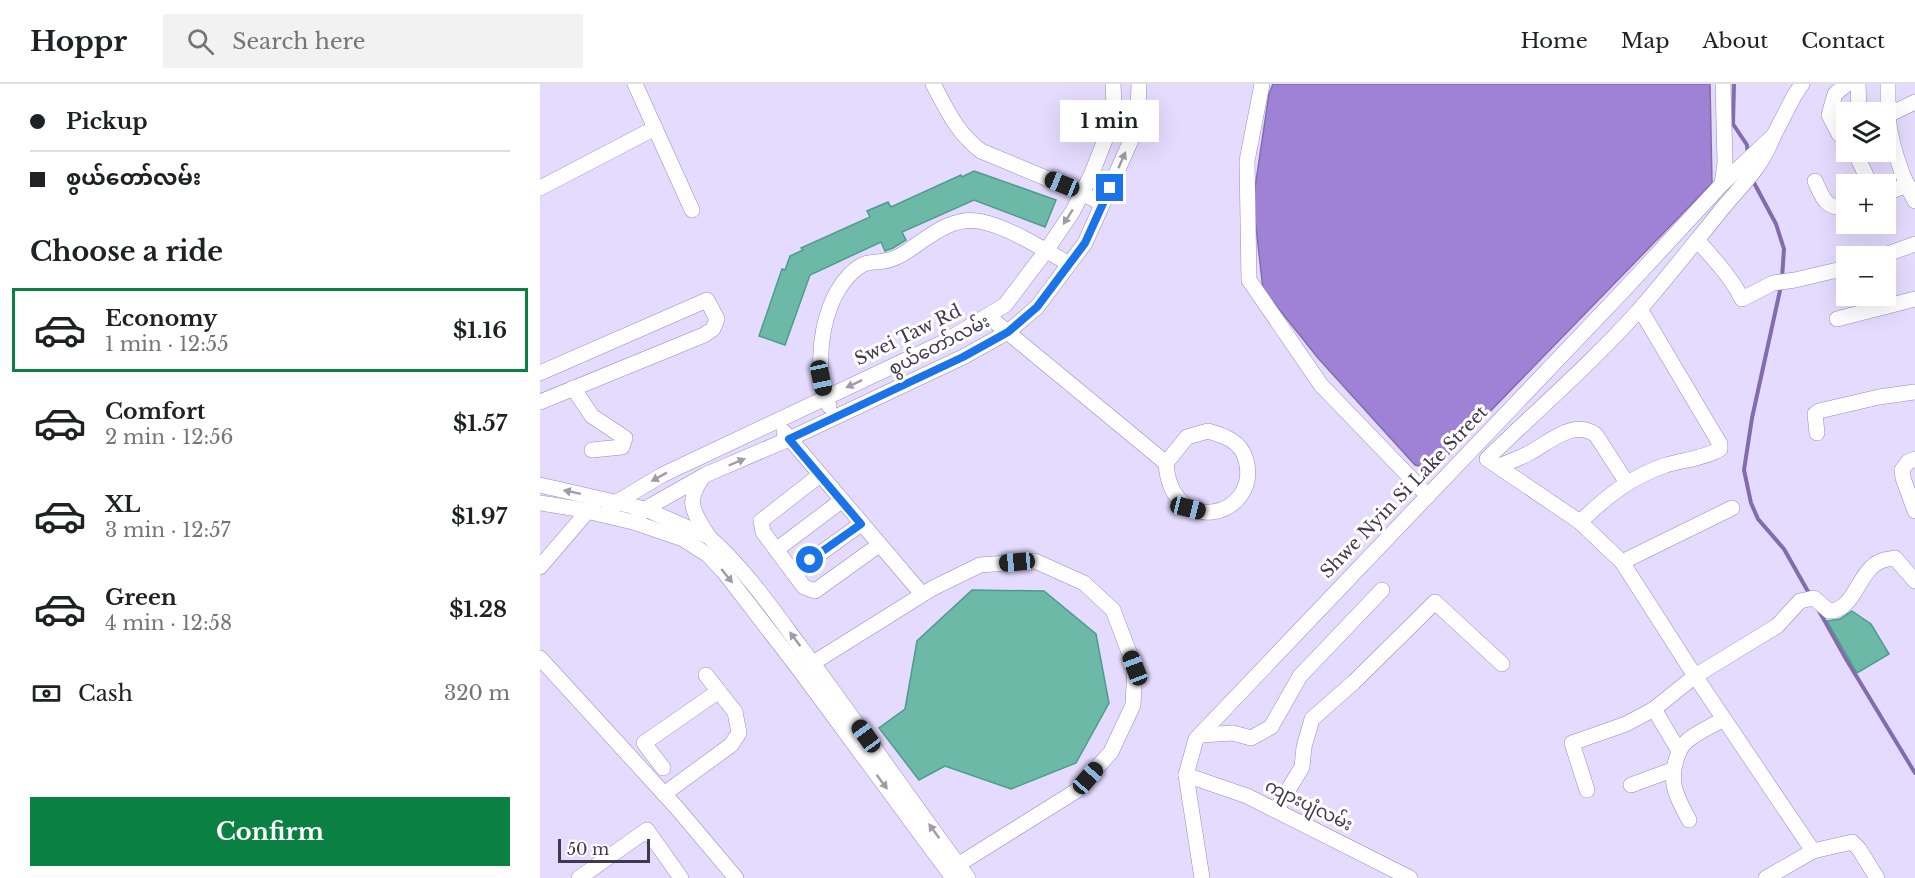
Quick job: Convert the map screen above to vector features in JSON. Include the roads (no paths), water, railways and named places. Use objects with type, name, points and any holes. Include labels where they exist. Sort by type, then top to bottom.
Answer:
[{"type":"street","points":[[635,84],[692,210]]},
{"type":"street","points":[[933,84],[955,125],[967,141],[981,151],[1082,193],[1102,204]]},
{"type":"street","name":"Swei Taw Rd","points":[[605,515],[617,502],[662,475],[944,342],[1005,305],[1046,251],[1092,173],[1108,132],[1114,106],[1113,84]]},
{"type":"street","name":"စွယ်တော်လမ်း","points":[[633,522],[645,509],[705,475],[835,418],[963,357],[1008,332],[1037,307],[1085,243],[1132,138],[1138,109],[1138,84]]},
{"type":"street","points":[[1262,84],[1247,161],[1249,280],[1322,385],[1428,495]]},
{"type":"street","points":[[1722,184],[1725,163],[1723,84]]},
{"type":"street","points":[[1802,84],[1774,135],[1755,162],[1741,175],[1697,240],[1640,309],[1487,459],[1580,522],[1622,562],[1695,676],[1813,851]]},
{"type":"street","points":[[1836,128],[1829,115],[1835,94],[1847,84]]},
{"type":"street","points":[[1858,84],[1859,102]]},
{"type":"street","points":[[1888,84],[1888,102]]},
{"type":"street","points":[[1896,111],[1915,102]]},
{"type":"street","points":[[1114,106],[1138,109]]},
{"type":"street","points":[[540,188],[655,128]]},
{"type":"street","points":[[1896,149],[1915,201]]},
{"type":"street","name":"Shwe Nyin Si Lake Street","points":[[1202,878],[1186,775],[1196,739],[1722,184],[1741,175]]},
{"type":"street","points":[[1815,181],[1825,203],[1836,207]]},
{"type":"street","points":[[1896,189],[1908,185]]},
{"type":"street","points":[[835,418],[825,397],[821,378],[821,352],[827,320],[835,295],[842,282],[864,263],[898,257],[937,230],[966,221],[983,222],[1069,264]]},
{"type":"street","points":[[1697,240],[1736,286],[1742,299],[1773,283],[1836,270]]},
{"type":"street","points":[[1896,251],[1915,244]]},
{"type":"street","points":[[1837,319],[1915,299]]},
{"type":"street","points":[[540,373],[707,300],[717,319],[713,329],[704,335],[540,402]]},
{"type":"street","points":[[1580,522],[1605,498],[1627,483],[1666,465],[1720,449],[1720,444],[1640,309]]},
{"type":"street","points":[[988,316],[1166,463],[1173,493],[1188,508],[1208,513],[1229,507],[1244,492],[1249,472],[1244,452],[1228,436],[1208,431],[1187,437],[1166,463]]},
{"type":"street","points":[[573,388],[592,416],[625,438],[622,447],[591,450]]},
{"type":"street","points":[[1817,433],[1814,418],[1819,411],[1880,397],[1915,392]]},
{"type":"street","points":[[776,421],[922,594]]},
{"type":"street","points":[[1500,466],[1530,453],[1564,433],[1578,429],[1589,430],[1596,435],[1627,483]]},
{"type":"street","points":[[1915,459],[1908,462],[1902,470],[1915,511]]},
{"type":"street","points":[[705,475],[694,490],[692,507],[709,537],[738,565],[813,663],[953,871]]},
{"type":"street","points":[[820,475],[761,521],[763,532],[804,587],[815,591],[879,545]]},
{"type":"street","points":[[540,485],[645,509],[709,537]]},
{"type":"street","points":[[540,567],[589,512],[598,498]]},
{"type":"street","points":[[776,550],[842,501]]},
{"type":"street","points":[[540,503],[633,522],[683,538],[708,555],[724,572],[953,871],[968,878]]},
{"type":"street","points":[[1622,562],[1732,508]]},
{"type":"street","points":[[793,573],[861,524]]},
{"type":"street","points":[[1587,790],[1572,743],[1626,724],[1654,709],[1695,676],[1777,626],[1800,601],[1810,598],[1829,611],[1836,611],[1846,604],[1857,585],[1879,561],[1895,558],[1915,581]]},
{"type":"street","points":[[813,663],[922,594],[980,566],[1035,561],[1084,583],[1113,610],[1135,668],[1133,705],[1111,752],[1076,791],[953,871]]},
{"type":"street","points":[[1200,735],[1233,733],[1251,738],[1271,727],[1300,676],[1382,590]]},
{"type":"street","points":[[1276,810],[1302,766],[1304,747],[1312,719],[1354,682],[1435,602],[1502,664]]},
{"type":"street","points":[[540,658],[664,794],[736,878]]},
{"type":"street","points":[[664,794],[732,745],[739,733],[735,712],[706,675]]},
{"type":"street","points":[[663,768],[644,743],[718,691]]},
{"type":"street","points":[[1654,709],[1679,751]]},
{"type":"street","points":[[1689,820],[1676,795],[1672,770],[1679,751],[1686,741],[1724,719]]},
{"type":"street","points":[[1631,785],[1672,770]]},
{"type":"street","name":"ကျားပျံလမ်း","points":[[1186,775],[1247,796],[1410,878]]},
{"type":"street","points":[[579,878],[647,830],[681,878]]},
{"type":"street","points":[[1766,878],[1813,851],[1852,842],[1860,849],[1877,878]]},
{"type":"waterway","points":[[1734,84],[1733,124],[1747,145],[1748,154]]},
{"type":"waterway","points":[[1752,179],[1776,224],[1784,249],[1782,278]]},
{"type":"waterway","points":[[1781,286],[1752,418],[1744,470],[1751,503],[1758,519],[1784,549],[1810,595]]},
{"type":"waterway","points":[[1818,609],[1915,773]]}]
